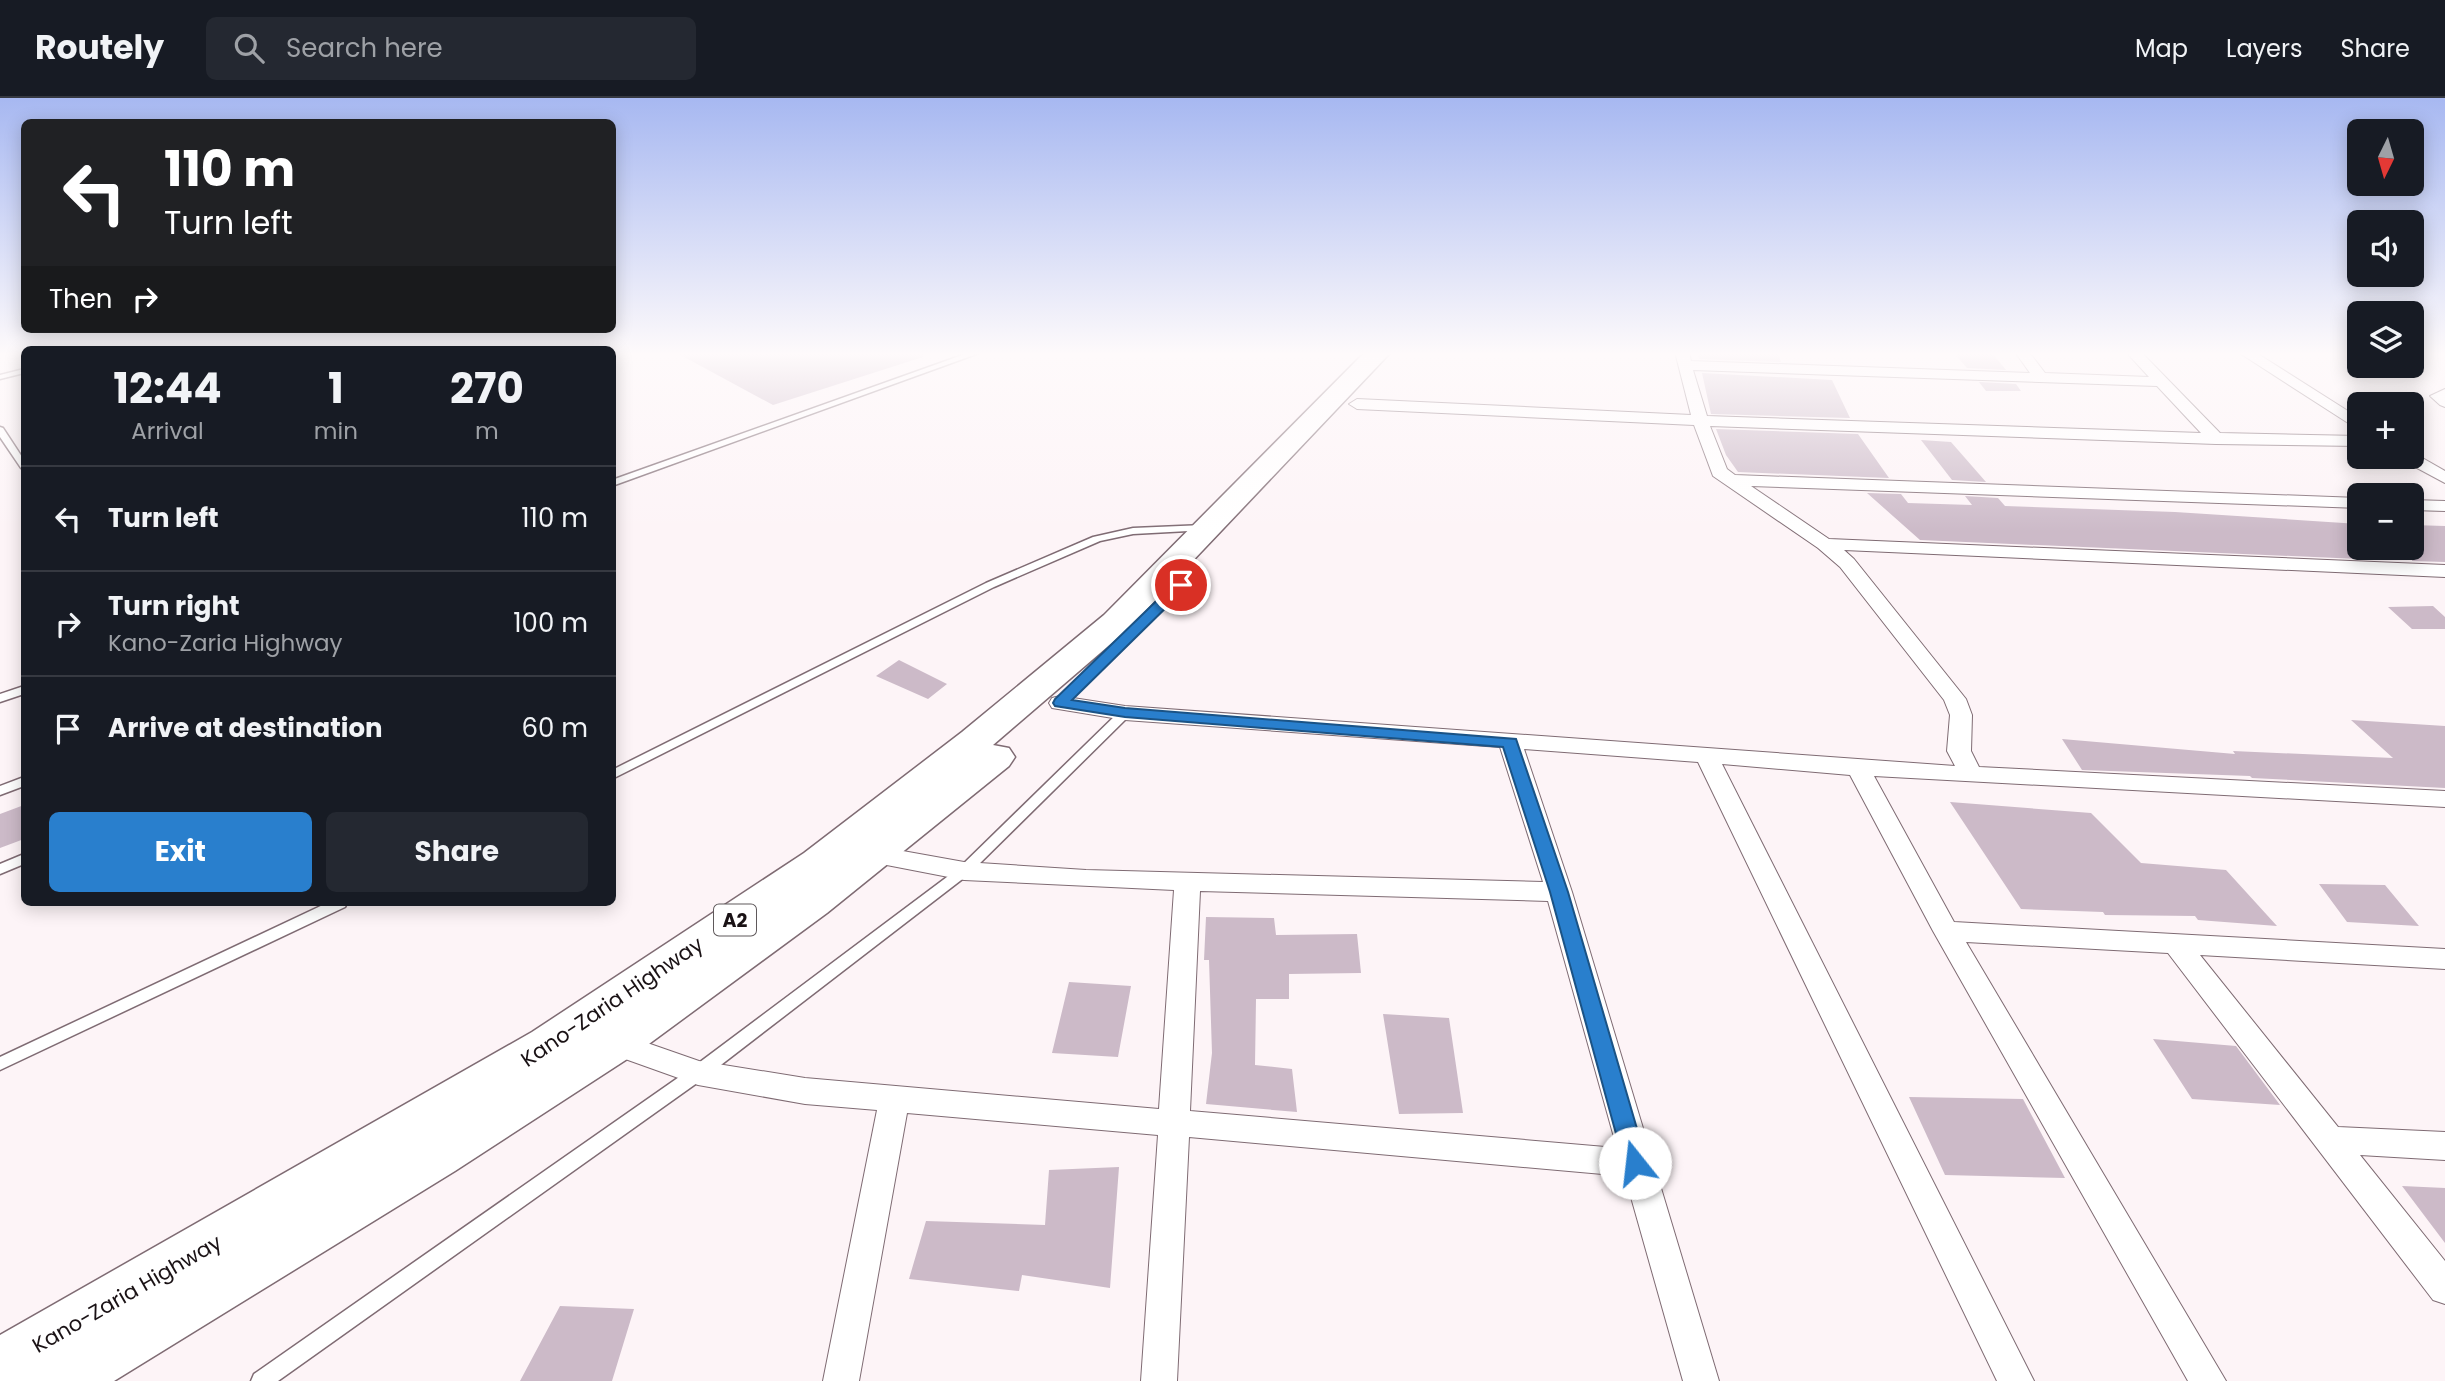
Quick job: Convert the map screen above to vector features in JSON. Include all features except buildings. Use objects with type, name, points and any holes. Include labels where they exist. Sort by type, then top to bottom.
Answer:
[{"type":"highway","name":"Kano-Zaria Highway","points":[[0,1369],[550,1046],[819,863],[976,740],[1116,622],[1321,412]]},
{"type":"highway","name":"Kano-Zaria Highway","points":[[57,1381],[492,1121],[690,989],[875,855],[1060,703],[1143,624],[1349,412]]},
{"type":"street","points":[[1507,412],[1701,422],[2216,439],[2347,440]]},
{"type":"street","points":[[1698,412],[1719,472],[1825,544],[1847,563],[1955,699],[1962,724],[1959,751],[1972,775]]},
{"type":"street","points":[[2190,412],[2216,439]]},
{"type":"street","points":[[2424,465],[2445,478]]},
{"type":"street","points":[[1728,480],[2347,503]]},
{"type":"street","points":[[2424,505],[2445,506]]},
{"type":"street","points":[[1825,544],[2445,571]]},
{"type":"street","points":[[1060,703],[1125,713],[1858,768],[2445,799]]},
{"type":"street","points":[[1510,742],[1559,892],[1700,1381]]},
{"type":"street","points":[[1706,755],[2016,1381]]},
{"type":"street","points":[[1858,768],[1945,931],[2208,1381]]},
{"type":"street","points":[[875,855],[964,871],[1188,882],[1559,892]]},
{"type":"street","points":[[1159,1381],[1188,882]]},
{"type":"street","points":[[1945,931],[2445,959]]},
{"type":"street","points":[[2176,944],[2332,1140],[2445,1288]]},
{"type":"street","points":[[610,1042],[698,1073],[805,1091],[1635,1163]]},
{"type":"street","points":[[841,1381],[894,1099]]},
{"type":"street","points":[[2332,1140],[2445,1146]]},
{"type":"lane","points":[[616,482],[811,412]]},
{"type":"lane","points":[[0,430],[21,462]]},
{"type":"lane","points":[[616,773],[990,585],[1097,539],[1133,531],[1208,528]]},
{"type":"lane","points":[[0,698],[21,691]]},
{"type":"lane","points":[[261,1381],[698,1073],[964,871],[1125,713]]},
{"type":"lane","points":[[0,791],[21,782]]},
{"type":"lane","points":[[0,869],[21,860]]},
{"type":"lane","points":[[0,1064],[334,906]]},
{"type":"route","points":[[1181,585],[1060,703],[1125,713],[1510,742],[1559,892],[1635,1163]]}]
